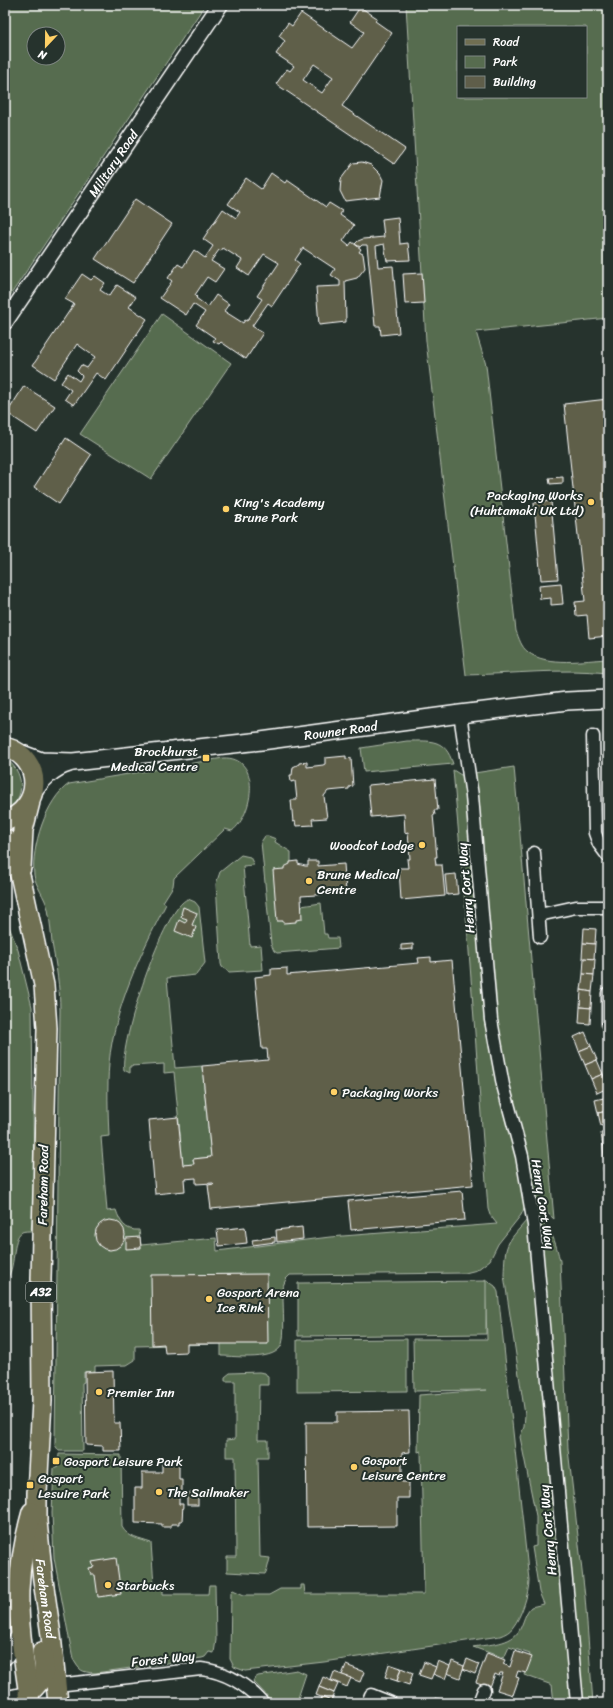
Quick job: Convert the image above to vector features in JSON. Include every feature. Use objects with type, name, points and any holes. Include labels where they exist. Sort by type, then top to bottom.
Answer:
[{"type":"main road","name":"Rowner Road","points":[[10,748],[41,761],[73,762],[261,740],[567,701],[608,699]]},
{"type":"main road","name":"Fareham Road","points":[[10,748],[27,761],[32,771],[34,783],[32,796],[24,823],[21,879]]},
{"type":"main road","name":"Rowner Road","points":[[32,796],[38,785],[46,777],[60,767],[73,762]]},
{"type":"main road","points":[[5,821],[18,815],[32,796]]},
{"type":"main road","name":"Fareham Road","points":[[5,839],[12,852],[21,879],[44,985],[47,1028],[41,1279],[42,1401],[37,1522],[43,1580],[52,1635],[57,1694]]},
{"type":"main road","name":"Fareham Road","points":[[29,1699],[21,1633],[19,1591],[25,1536],[37,1493]]},
{"type":"main road","name":"A32","points":[[29,1699],[42,1682],[44,1672],[34,1610],[32,1580],[37,1522]]},
{"type":"main road","points":[[29,1699],[57,1694]]},
{"type":"main road","points":[[47,1703],[57,1694]]},
{"type":"street","name":"Military Road","points":[[5,322],[220,5]]},
{"type":"street","name":"Henry Cort Way","points":[[460,714],[472,796],[491,1020],[503,1085],[522,1156],[534,1225],[577,1703]]},
{"type":"street","points":[[593,736],[595,833],[598,844],[608,856]]},
{"type":"street","points":[[534,853],[540,937]]},
{"type":"street","points":[[539,915],[576,907],[608,907]]},
{"type":"street","points":[[608,993],[608,1025]]},
{"type":"street","points":[[5,1657],[21,1633]]},
{"type":"street","name":"Forest Way","points":[[57,1694],[201,1669],[232,1678],[249,1689],[262,1703]]},
{"type":"street","points":[[479,1703],[484,1690]]},
{"type":"street","points":[[368,1703],[370,1695],[392,1703]]},
{"type":"street","points":[[5,1699],[29,1699]]},
{"type":"green space","points":[[5,5],[205,5],[5,303]]},
{"type":"green space","points":[[406,5],[608,5],[608,318],[476,332],[486,365],[516,631],[520,642],[528,652],[545,660],[566,662],[608,659],[608,673],[555,671],[466,675],[426,341]]},
{"type":"green space","points":[[162,314],[231,363],[151,479],[80,434]]},
{"type":"green space","points":[[407,741],[430,741],[441,745],[446,749],[453,764],[364,772],[361,748]]},
{"type":"green space","points":[[223,758],[235,760],[244,766],[249,776],[249,800],[245,812],[240,823],[232,831],[225,829],[174,878],[173,886],[163,902],[166,904],[130,981],[117,1021],[109,1063],[109,1136],[101,1137],[107,1211],[116,1210],[121,1222],[124,1225],[130,1229],[139,1230],[141,1245],[216,1238],[217,1251],[330,1237],[497,1224],[490,1215],[488,1209],[468,938],[453,770],[461,775],[514,767],[554,1219],[542,1208],[534,1197],[527,1202],[521,1215],[498,1244],[490,1260],[477,1270],[465,1273],[290,1275],[286,1279],[280,1293],[283,1297],[284,1329],[282,1344],[278,1350],[264,1356],[221,1356],[221,1344],[135,1346],[135,1360],[127,1365],[95,1366],[95,1371],[84,1372],[84,1382],[82,1383],[83,1451],[59,1451],[55,1445],[60,1001],[58,976],[48,909],[34,875],[35,852],[38,838],[47,812],[53,801],[69,784]]},
{"type":"green space","points":[[5,759],[16,770],[21,784],[17,799],[5,810]]},
{"type":"green space","points":[[265,836],[276,839],[275,842],[291,852],[291,874],[301,906],[321,903],[324,934],[327,934],[328,938],[338,938],[339,948],[277,953],[274,951],[271,944],[261,842]]},
{"type":"green space","points":[[241,855],[250,857],[254,865],[243,866],[250,946],[261,945],[263,970],[229,972],[222,967],[221,964],[216,884],[220,872]]},
{"type":"green space","points":[[188,899],[195,902],[199,907],[205,963],[196,975],[167,978],[175,1068],[202,1066],[211,1157],[193,1159],[194,1164],[183,1165],[174,1072],[164,1073],[164,1064],[130,1066],[130,1073],[124,1070],[124,1055],[136,1006],[156,949],[167,925],[178,907]]},
{"type":"green space","points":[[5,916],[18,950],[32,1007],[34,1199],[31,1231],[22,1232],[19,1235],[16,1241],[11,1270],[5,1281]]},
{"type":"green space","points":[[531,1219],[543,1224],[552,1234],[560,1261],[568,1449],[585,1597],[593,1703],[554,1703],[552,1685],[524,1675],[530,1654],[509,1647],[504,1658],[473,1647],[500,1643],[512,1638],[520,1629],[529,1609],[531,1607],[544,1604],[539,1592],[532,1547],[536,1546],[536,1516],[520,1437],[524,1427],[525,1415],[504,1275],[505,1256],[508,1244],[527,1220]]},
{"type":"green space","points":[[485,1279],[495,1286],[498,1292],[529,1580],[526,1598],[516,1623],[509,1632],[500,1636],[324,1662],[245,1671],[234,1667],[230,1659],[231,1592],[233,1590],[244,1595],[269,1595],[280,1589],[301,1589],[301,1585],[304,1585],[305,1594],[424,1594],[421,1451],[418,1452],[419,1395],[487,1390],[414,1391],[413,1339],[487,1339]]},
{"type":"green space","points":[[486,1281],[486,1334],[298,1336],[298,1283]]},
{"type":"green space","points":[[407,1339],[407,1391],[297,1392],[297,1340]]},
{"type":"green space","points":[[230,1373],[265,1373],[268,1377],[268,1385],[259,1385],[258,1440],[268,1440],[268,1457],[258,1457],[260,1557],[270,1558],[265,1574],[227,1572],[227,1557],[236,1557],[235,1457],[226,1457],[226,1440],[235,1439],[235,1381],[225,1381],[225,1377]]},
{"type":"green space","points":[[59,1454],[121,1455],[122,1527],[131,1536],[151,1543],[154,1585],[163,1585],[163,1594],[208,1594],[209,1585],[215,1585],[216,1640],[214,1653],[209,1652],[202,1658],[95,1673],[81,1670],[77,1666],[73,1659],[54,1558],[52,1513],[54,1468],[58,1466]]},
{"type":"green space","points":[[297,1670],[306,1674],[298,1698],[299,1703],[274,1703],[253,1681],[258,1676]]},
{"type":"building","points":[[360,7],[377,18],[375,21],[392,33],[342,106],[405,149],[394,164],[276,84],[287,69],[290,71],[294,66],[276,54],[285,41],[279,36],[288,23],[292,26],[301,13],[352,48],[364,32],[350,22]],"holes":[[[314,64],[333,77],[322,93],[303,80]]]},
{"type":"building","points":[[362,162],[371,165],[380,174],[383,180],[380,197],[345,201],[340,191],[341,179],[353,163]]},
{"type":"building","points":[[271,173],[285,183],[287,180],[326,207],[329,203],[342,211],[340,215],[354,225],[343,241],[349,246],[352,242],[361,249],[359,252],[363,254],[365,268],[357,278],[345,281],[346,322],[319,325],[316,287],[340,286],[340,281],[331,275],[335,269],[303,248],[295,260],[300,264],[272,306],[268,303],[252,326],[263,333],[246,359],[221,342],[219,344],[213,341],[215,338],[196,325],[205,312],[193,304],[186,315],[160,298],[172,281],[168,278],[178,264],[183,267],[194,250],[205,258],[213,246],[203,239],[223,209],[236,218],[240,212],[228,204],[246,178],[261,189]],"holes":[[[223,248],[242,260],[237,268],[249,276],[264,254],[279,263],[257,296],[262,299],[247,321],[245,320],[243,323],[224,311],[229,304],[216,295],[208,307],[196,298],[197,297],[195,295],[207,277],[215,282],[224,269],[211,261],[219,250],[221,251]]]},
{"type":"building","points":[[135,199],[172,224],[133,283],[95,259]]},
{"type":"building","points":[[398,217],[400,244],[408,243],[410,260],[387,261],[384,244],[376,246],[378,267],[393,266],[399,333],[381,335],[380,326],[375,326],[367,245],[362,245],[360,247],[355,244],[363,239],[384,237],[382,219]]},
{"type":"building","points":[[422,273],[424,303],[405,304],[403,274]]},
{"type":"building","points":[[82,274],[91,280],[95,276],[105,283],[100,290],[109,296],[117,285],[136,297],[129,307],[147,319],[106,380],[96,373],[74,405],[65,399],[71,390],[61,383],[68,373],[79,381],[82,376],[77,371],[81,365],[87,368],[95,357],[77,344],[54,379],[33,365],[74,304],[65,299]]},
{"type":"building","points":[[24,386],[55,406],[37,433],[7,413]]},
{"type":"building","name":"Packaging Works (Huhtamaki UK Ltd)","points":[[608,399],[608,636],[589,638],[587,615],[576,616],[575,602],[585,601],[564,404]]},
{"type":"building","points":[[66,438],[91,455],[59,504],[34,487]]},
{"type":"building","points":[[563,477],[563,483],[550,484],[549,478]]},
{"type":"building","points":[[551,501],[558,579],[541,580],[534,503]]},
{"type":"building","points":[[561,583],[563,604],[551,605],[551,598],[540,599],[539,585]]},
{"type":"building","points":[[346,756],[346,759],[351,758],[353,786],[349,787],[349,789],[328,791],[324,796],[327,818],[312,819],[313,825],[296,826],[295,821],[293,822],[291,800],[297,800],[295,781],[291,782],[290,775],[292,775],[293,767],[299,763],[307,762],[307,767],[323,765],[325,764],[325,758]]},
{"type":"building","name":"Woodcot Lodge","points":[[435,779],[438,810],[434,810],[435,815],[433,815],[437,857],[435,857],[436,865],[442,865],[445,896],[401,900],[399,868],[408,868],[407,859],[410,859],[408,832],[405,833],[404,814],[371,817],[368,785]]},
{"type":"building","name":"Brune Medical Centre","points":[[298,861],[298,864],[305,866],[308,866],[308,861],[318,861],[318,866],[344,864],[346,893],[301,896],[302,919],[296,920],[296,922],[283,923],[283,921],[277,921],[273,870],[284,869],[284,867],[290,864],[290,862]]},
{"type":"building","points":[[456,874],[458,894],[447,895],[445,875]]},
{"type":"building","points":[[183,907],[197,913],[192,925],[196,927],[192,938],[175,931],[179,920],[185,923],[187,919],[181,917]]},
{"type":"building","points":[[584,928],[596,929],[595,944],[583,943]]},
{"type":"building","points":[[583,943],[595,944],[594,959],[582,958]]},
{"type":"building","points":[[413,944],[413,949],[401,950],[401,945]]},
{"type":"building","name":"Packaging Works","points":[[431,957],[431,962],[452,960],[473,1185],[211,1209],[208,1185],[214,1184],[196,1184],[196,1178],[184,1179],[185,1191],[155,1194],[149,1120],[178,1117],[183,1165],[194,1164],[193,1159],[211,1157],[202,1066],[268,1060],[267,1049],[262,1049],[255,977],[271,975],[271,969],[287,968],[287,975],[419,963],[418,958]]},
{"type":"building","points":[[584,958],[595,959],[594,975],[583,974]]},
{"type":"building","points":[[583,974],[594,975],[592,992],[581,990]]},
{"type":"building","points":[[581,990],[592,992],[591,1008],[580,1007]]},
{"type":"building","points":[[580,1007],[591,1008],[590,1024],[579,1023]]},
{"type":"building","points":[[585,1032],[591,1046],[579,1051],[574,1037]]},
{"type":"building","points":[[591,1046],[597,1060],[585,1065],[579,1051]]},
{"type":"building","points":[[597,1060],[603,1074],[591,1079],[585,1065]]},
{"type":"building","points":[[603,1074],[608,1088],[597,1093],[591,1079]]},
{"type":"building","points":[[608,1097],[608,1111],[598,1113],[595,1100]]},
{"type":"building","points":[[608,1111],[608,1124],[601,1126],[598,1113]]},
{"type":"building","points":[[601,1133],[608,1133],[608,1145],[603,1146]]},
{"type":"building","points":[[608,1145],[608,1158],[604,1158],[603,1146]]},
{"type":"building","points":[[608,1166],[608,1179],[604,1179],[603,1167]]},
{"type":"building","points":[[604,1179],[608,1179],[608,1192],[605,1192]]},
{"type":"building","points":[[462,1191],[465,1220],[351,1230],[348,1201]]},
{"type":"building","points":[[110,1220],[120,1225],[125,1235],[120,1245],[110,1250],[100,1245],[95,1235],[100,1225]]},
{"type":"building","points":[[245,1227],[247,1243],[219,1246],[217,1230]]},
{"type":"building","points":[[302,1227],[303,1239],[277,1242],[276,1230]]},
{"type":"building","points":[[140,1237],[141,1248],[126,1249],[126,1238]]},
{"type":"building","points":[[275,1237],[275,1242],[253,1245],[252,1240]]},
{"type":"building","points":[[608,1271],[608,1286],[605,1286],[604,1272]]},
{"type":"building","name":"Gosport Arena Ice Rink","points":[[267,1274],[268,1344],[187,1344],[187,1352],[165,1353],[164,1344],[152,1345],[151,1275]]},
{"type":"building","points":[[605,1286],[608,1286],[608,1300],[606,1300]]},
{"type":"building","name":"Premier Inn","points":[[113,1371],[114,1423],[120,1423],[121,1451],[103,1451],[103,1446],[86,1445],[85,1372]]},
{"type":"building","name":"Gosport Leisure Centre","points":[[409,1411],[410,1452],[402,1453],[402,1482],[409,1482],[409,1498],[397,1498],[397,1526],[307,1527],[306,1422],[337,1422],[337,1412]]},
{"type":"building","name":"The Sailmaker","points":[[162,1462],[179,1463],[179,1479],[182,1479],[182,1497],[179,1496],[179,1504],[183,1504],[182,1521],[179,1521],[179,1524],[171,1524],[171,1527],[162,1527],[162,1524],[135,1523],[135,1488],[142,1488],[142,1472],[162,1472]]},
{"type":"building","points":[[187,1493],[198,1493],[198,1505],[187,1505]]},
{"type":"building","name":"Starbucks","points":[[116,1558],[121,1594],[98,1597],[95,1575],[91,1575],[89,1568],[94,1567],[92,1562]]},
{"type":"building","points":[[515,1651],[532,1657],[526,1673],[518,1671],[516,1677],[519,1678],[513,1695],[497,1690],[503,1673],[500,1673],[499,1676],[495,1674],[490,1687],[476,1682],[487,1653],[505,1660],[503,1664],[510,1667]]},
{"type":"building","points":[[467,1659],[479,1664],[475,1674],[463,1669]]},
{"type":"building","points":[[438,1661],[450,1666],[445,1679],[433,1674]]},
{"type":"building","points":[[452,1661],[464,1666],[460,1678],[447,1673]]},
{"type":"building","points":[[424,1662],[436,1667],[431,1679],[419,1675]]},
{"type":"building","points":[[389,1664],[401,1668],[397,1681],[385,1677]]},
{"type":"building","points":[[346,1665],[364,1672],[360,1682],[342,1675]]},
{"type":"building","points":[[401,1668],[413,1673],[409,1685],[397,1681]]},
{"type":"building","points":[[334,1672],[351,1678],[347,1687],[331,1680]]},
{"type":"building","points":[[323,1677],[338,1684],[334,1693],[319,1687]]},
{"type":"building","points":[[319,1687],[334,1693],[331,1701],[316,1695]]},
{"type":"building","points":[[321,1697],[331,1701],[337,1703],[319,1703]]},
{"type":"building","points":[[436,1698],[450,1703],[434,1703]]},
{"type":"place","name":"Packaging Works (Huhtamaki UK Ltd)","points":[[591,502]]},
{"type":"place","name":"King's Academy Brune Park","points":[[226,509]]},
{"type":"place","name":"Brockhurst Medical Centre","points":[[206,758]]},
{"type":"place","name":"Woodcot Lodge","points":[[422,845]]},
{"type":"place","name":"Brune Medical Centre","points":[[309,881]]},
{"type":"place","name":"Packaging Works","points":[[334,1092]]},
{"type":"place","name":"Gosport Arena Ice Rink","points":[[209,1299]]},
{"type":"place","name":"Premier Inn","points":[[99,1392]]},
{"type":"place","name":"Gosport Leisure Park","points":[[56,1461]]},
{"type":"place","name":"Gosport Leisure Centre","points":[[354,1467]]},
{"type":"place","name":"Gosport Lesuire Park","points":[[30,1485]]},
{"type":"place","name":"The Sailmaker","points":[[159,1492]]},
{"type":"place","name":"Starbucks","points":[[108,1585]]}]
